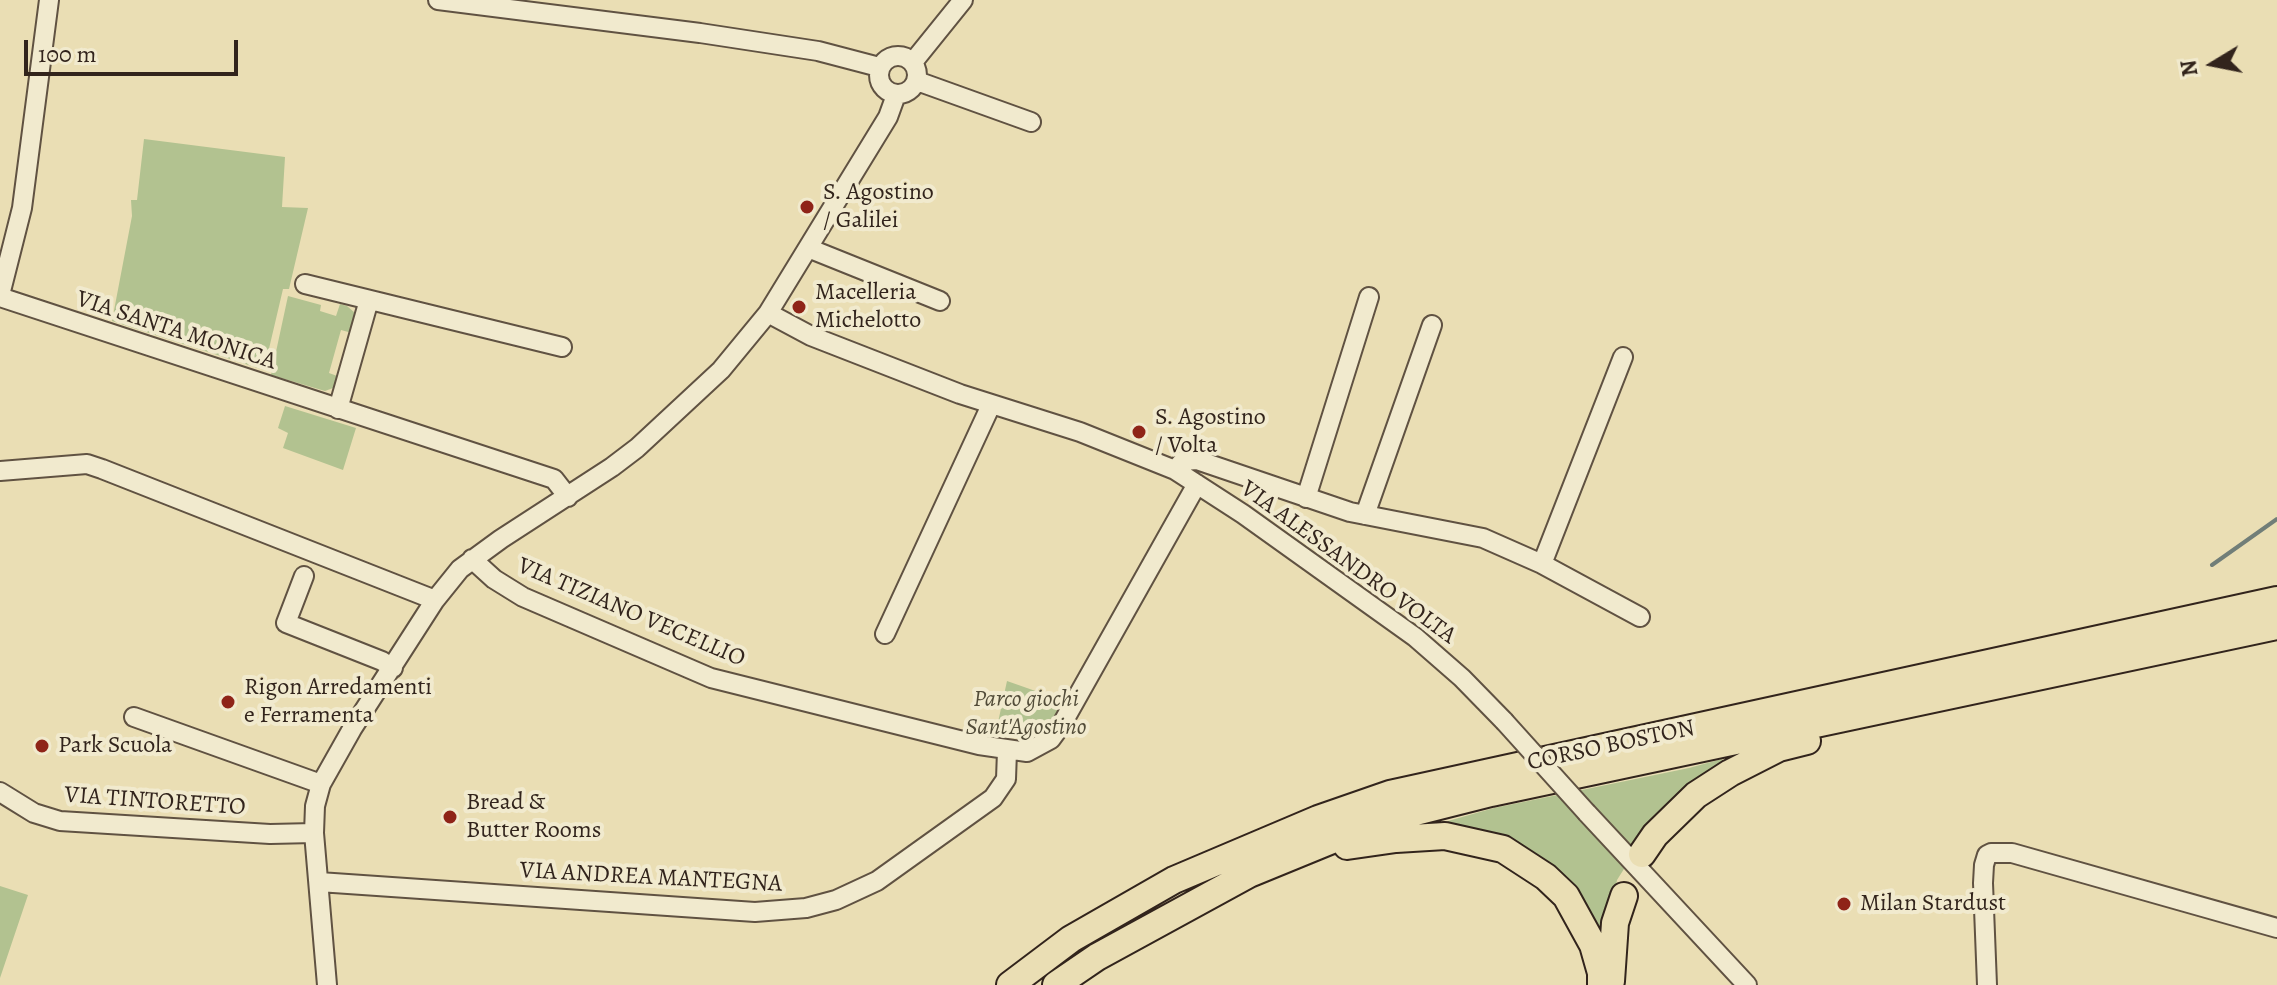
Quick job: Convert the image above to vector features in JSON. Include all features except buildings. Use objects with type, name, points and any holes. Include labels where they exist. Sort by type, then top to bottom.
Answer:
[{"type":"highway","name":"CORSO BOSTON","points":[[1010,985],[1071,939],[1174,880],[1318,819],[1390,794],[2277,598]]},
{"type":"highway","name":"CORSO BOSTON","points":[[1056,985],[1097,957],[1186,907],[1296,853],[1369,826],[1491,793],[2277,626]]},
{"type":"highway","points":[[1642,854],[1655,835],[1696,795],[1730,773],[1779,748],[1908,714],[1950,694]]},
{"type":"highway","points":[[1296,853],[1396,839],[1445,836],[1503,849],[1546,877],[1566,896],[1593,945],[1601,985]]},
{"type":"highway","points":[[1611,985],[1615,923],[1624,896]]},
{"type":"highway","points":[[995,985],[1071,939]]},
{"type":"street","points":[[0,296],[22,208],[49,0]]},
{"type":"street","points":[[438,0],[700,33],[818,51],[879,67]]},
{"type":"street","points":[[896,95],[910,90],[922,54],[963,0]]},
{"type":"street","points":[[896,95],[882,86],[879,67],[885,60],[898,55],[905,56],[915,72],[1031,122]]},
{"type":"street","points":[[327,985],[314,833],[315,806],[321,784],[352,729],[435,600],[472,559],[637,448],[721,370],[768,313],[888,117],[896,95]]},
{"type":"street","points":[[808,248],[940,301]]},
{"type":"street","points":[[305,284],[562,347]]},
{"type":"street","name":"VIA SANTA MONICA","points":[[0,296],[554,479],[568,497]]},
{"type":"street","name":"VIA ALESSANDRO VOLTA","points":[[1306,498],[1369,297]]},
{"type":"street","points":[[338,409],[369,300]]},
{"type":"street","name":"VIA ALESSANDRO VOLTA","points":[[768,313],[811,336],[991,405],[1092,436],[1175,470],[1243,514],[1415,637],[1462,678],[1747,985]]},
{"type":"street","name":"VIA ALESSANDRO VOLTA","points":[[1365,515],[1432,325]]},
{"type":"street","points":[[1542,564],[1623,357]]},
{"type":"street","points":[[885,634],[991,405]]},
{"type":"street","name":"VIA ALESSANDRO VOLTA","points":[[1175,470],[1183,461],[1197,460],[1365,515],[1483,538],[1542,564],[1640,617]]},
{"type":"street","points":[[0,471],[87,464],[435,600]]},
{"type":"street","name":"VIA TIZIANO VECELLIO","points":[[472,559],[494,579],[523,597],[711,678],[1007,751],[1035,750],[1057,732],[1197,484]]},
{"type":"street","points":[[304,576],[286,623],[393,668]]},
{"type":"street","points":[[134,717],[321,784]]},
{"type":"street","name":"VIA ANDREA MANTEGNA","points":[[319,882],[755,912],[806,908],[836,900],[877,881],[993,798],[1006,779],[1007,751]]},
{"type":"street","name":"VIA TINTORETTO","points":[[0,792],[34,813],[60,821],[270,834],[314,833]]},
{"type":"street","points":[[1987,985],[1983,883],[1984,865],[1987,855],[1991,853],[2012,853],[2277,928]]},
{"type":"green space","points":[[144,139],[285,157],[282,207],[308,208],[289,289],[283,289],[264,370],[112,321],[132,216],[131,200],[137,200]]},
{"type":"green space","points":[[288,296],[321,305],[320,311],[336,316],[340,304],[355,313],[352,333],[341,330],[329,373],[340,377],[333,388],[325,391],[271,375]]},
{"type":"green space","points":[[285,406],[356,428],[343,470],[283,448],[288,433],[278,428]]},
{"type":"green space","name":"Parco giochi Sant'Agostino","points":[[1007,681],[1064,701],[1046,729],[1027,739],[995,736]]},
{"type":"green space","points":[[1722,759],[1724,768],[1646,834],[1617,880],[1607,933],[1595,935],[1581,908],[1447,830],[1448,821],[1494,808]]},
{"type":"green space","points":[[0,886],[28,895],[0,978]]},
{"type":"waterway","points":[[2212,565],[2277,519]]},
{"type":"place","name":"S. Agostino / Galilei","points":[[807,207]]},
{"type":"place","name":"Macelleria Michelotto","points":[[799,307]]},
{"type":"place","name":"S. Agostino / Volta","points":[[1139,432]]},
{"type":"place","name":"Rigon Arredamenti e Ferramenta","points":[[228,702]]},
{"type":"place","name":"Park Scuola","points":[[42,746]]},
{"type":"place","name":"Bread & Butter Rooms","points":[[450,817]]},
{"type":"place","name":"Milan Stardust","points":[[1844,904]]}]
